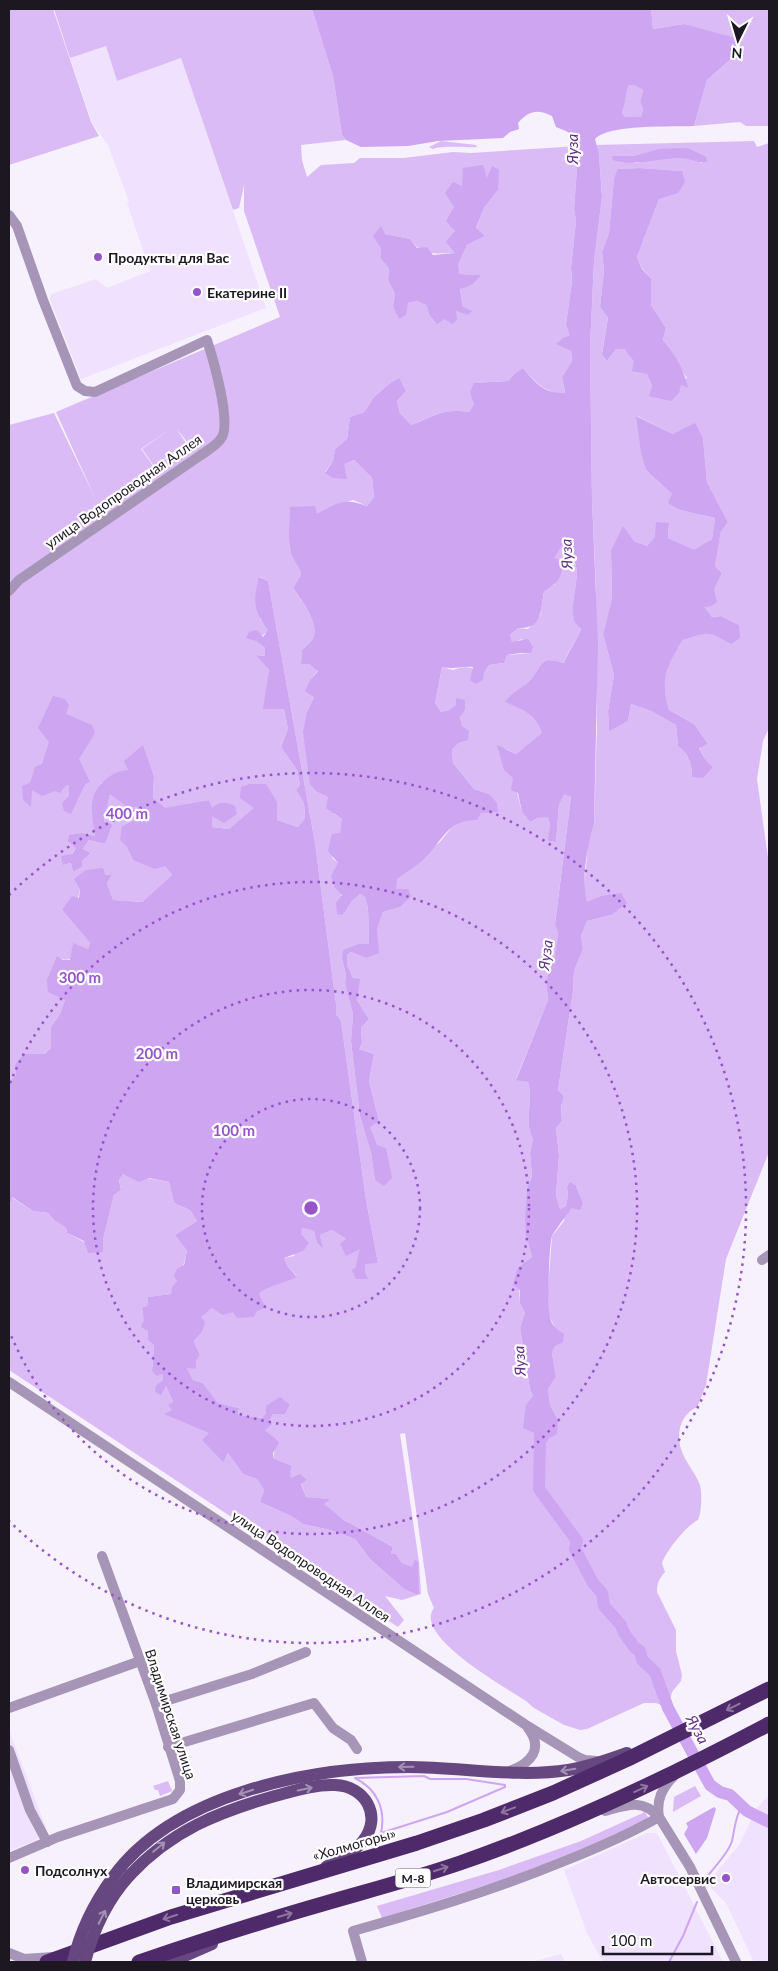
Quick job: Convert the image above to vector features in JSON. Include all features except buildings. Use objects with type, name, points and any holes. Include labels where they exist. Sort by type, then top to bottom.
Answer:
[{"type":"highway","name":"М-8","points":[[665,1741],[769,1688]]},
{"type":"highway","name":"М-8","points":[[139,1962],[255,1924],[459,1863],[566,1823],[679,1770],[769,1724]]},
{"type":"highway","name":"«Холмогоры»","points":[[47,1962],[68,1959],[171,1916],[417,1843],[484,1820],[553,1793],[665,1741]]},
{"type":"main road","points":[[68,1959],[92,1909],[113,1877],[135,1852],[160,1831],[187,1815],[218,1801],[280,1782],[332,1772],[379,1767],[436,1767],[542,1772],[570,1770],[665,1741]]},
{"type":"main road","points":[[85,1962],[94,1932],[103,1914],[130,1875],[143,1860],[167,1841],[222,1812],[260,1800],[308,1788],[336,1785],[357,1791],[370,1805],[372,1823],[369,1832],[364,1841],[355,1850],[317,1872]]},
{"type":"main road","points":[[171,1962],[255,1924]]},
{"type":"street","name":"улица Водопроводная Аллея","points":[[9,215],[17,226],[43,300],[77,386],[85,392],[95,392],[208,340],[224,415],[224,427],[220,439],[198,457],[18,580],[9,591]]},
{"type":"street","name":"улица Водопроводная Аллея","points":[[9,1382],[526,1725],[578,1757],[585,1760],[603,1761]]},
{"type":"street","name":"Владимирская улица","points":[[9,1858],[47,1842],[177,1797],[180,1790],[180,1781],[156,1704],[102,1556]]},
{"type":"street","points":[[156,1704],[252,1674],[306,1652]]},
{"type":"street","points":[[9,1708],[140,1662]]},
{"type":"street","points":[[168,1747],[314,1703],[333,1728],[351,1740],[357,1749]]},
{"type":"street","points":[[510,1771],[524,1766],[533,1755],[534,1741],[526,1725]]},
{"type":"street","points":[[9,1750],[30,1810],[47,1842]]},
{"type":"street","points":[[658,1817],[659,1797],[665,1786],[679,1770]]},
{"type":"street","points":[[566,1823],[632,1805],[648,1808],[658,1817],[690,1867],[736,1962]]},
{"type":"street","points":[[362,1962],[353,1931],[461,1900],[534,1874],[635,1831],[658,1817]]},
{"type":"street","points":[[9,1953],[24,1959],[68,1959]]},
{"type":"shaded area","points":[[9,9],[53,9],[91,122],[99,136],[9,165]]},
{"type":"shaded area","points":[[54,9],[312,9],[333,76],[342,135],[346,140],[301,145],[302,160],[307,177],[321,165],[354,163],[360,158],[404,158],[453,152],[471,153],[579,146],[572,157],[577,169],[574,209],[576,221],[571,268],[572,281],[566,324],[571,336],[557,344],[571,351],[572,361],[562,377],[565,394],[546,389],[537,383],[523,368],[508,381],[474,383],[474,404],[469,412],[446,412],[411,425],[400,413],[397,401],[406,391],[398,379],[390,383],[374,397],[364,412],[350,417],[347,439],[335,449],[333,461],[325,472],[346,474],[343,464],[354,460],[372,478],[374,497],[367,506],[353,500],[317,515],[291,507],[289,530],[291,553],[301,575],[293,588],[309,612],[314,625],[313,638],[302,650],[301,664],[309,664],[318,670],[311,679],[314,697],[307,712],[317,792],[328,797],[334,814],[343,819],[332,858],[338,863],[343,915],[352,901],[360,894],[365,897],[368,908],[369,944],[359,944],[342,959],[346,975],[345,984],[353,1014],[351,1041],[360,1116],[371,1153],[375,1180],[377,1146],[369,1126],[379,1121],[369,1081],[374,1054],[359,1049],[362,1043],[361,1028],[369,1019],[357,1000],[353,978],[347,965],[347,955],[351,952],[366,958],[383,912],[400,907],[396,879],[440,842],[451,828],[463,820],[477,820],[489,794],[474,789],[453,763],[452,750],[459,738],[461,730],[460,716],[465,710],[457,705],[441,712],[435,703],[442,667],[453,670],[469,667],[484,673],[489,665],[504,663],[507,655],[531,653],[522,639],[512,643],[510,635],[518,628],[528,629],[540,616],[544,592],[555,584],[553,558],[563,545],[572,555],[576,565],[577,576],[573,609],[575,619],[581,629],[577,638],[564,663],[551,660],[506,701],[532,716],[543,733],[516,754],[506,749],[522,812],[530,822],[548,816],[550,824],[549,841],[556,842],[559,805],[564,793],[571,797],[555,923],[558,933],[554,959],[546,980],[548,1000],[516,1079],[528,1082],[530,1089],[529,1125],[533,1139],[530,1153],[532,1176],[527,1188],[526,1236],[532,1257],[518,1267],[520,1303],[525,1313],[520,1328],[530,1389],[533,1396],[536,1444],[558,1420],[550,1405],[548,1389],[556,1377],[552,1353],[555,1346],[555,1328],[549,1315],[548,1290],[552,1236],[564,1221],[565,1214],[583,1203],[576,1186],[567,1187],[566,1206],[560,1209],[556,1195],[559,1156],[556,1128],[562,1121],[561,1107],[564,1096],[558,1090],[573,991],[574,971],[583,949],[581,936],[587,921],[611,915],[601,896],[587,903],[584,888],[588,846],[594,824],[597,726],[596,588],[592,500],[590,347],[594,261],[602,197],[599,155],[595,145],[754,141],[757,147],[769,143],[769,728],[763,741],[757,779],[769,865],[769,1152],[726,1259],[706,1385],[697,1407],[686,1415],[680,1427],[679,1441],[685,1458],[700,1485],[701,1503],[698,1520],[672,1545],[664,1558],[662,1563],[665,1572],[657,1586],[657,1592],[676,1630],[676,1651],[682,1675],[681,1681],[672,1692],[668,1708],[656,1703],[644,1703],[587,1729],[580,1730],[564,1725],[534,1708],[448,1646],[436,1633],[431,1620],[434,1608],[428,1594],[405,1433],[400,1434],[419,1562],[421,1594],[402,1600],[385,1596],[404,1620],[398,1627],[9,1370],[9,1201],[11,1202],[11,1197],[33,1211],[48,1213],[54,1220],[66,1228],[67,1233],[103,1252],[103,1240],[114,1195],[121,1190],[119,1179],[123,1174],[169,1182],[174,1203],[190,1210],[197,1221],[175,1235],[187,1251],[181,1272],[171,1294],[148,1297],[147,1306],[142,1309],[154,1345],[152,1371],[162,1373],[163,1380],[156,1385],[166,1386],[173,1402],[173,1410],[165,1414],[210,1433],[203,1440],[223,1461],[228,1453],[243,1474],[257,1479],[264,1490],[260,1502],[291,1516],[303,1524],[330,1530],[355,1539],[370,1559],[404,1589],[415,1594],[415,1560],[412,1568],[402,1563],[396,1554],[391,1554],[393,1547],[344,1520],[323,1504],[329,1499],[306,1497],[301,1483],[307,1480],[291,1478],[289,1471],[292,1466],[273,1458],[277,1440],[269,1436],[264,1430],[273,1424],[269,1421],[273,1413],[285,1414],[290,1405],[266,1413],[262,1418],[238,1415],[239,1408],[218,1403],[203,1383],[193,1380],[186,1367],[196,1369],[195,1360],[200,1355],[194,1341],[202,1332],[200,1317],[212,1308],[259,1294],[266,1289],[297,1276],[288,1267],[284,1258],[294,1256],[302,1228],[314,1231],[317,1243],[322,1248],[320,1235],[332,1230],[361,1249],[355,1268],[365,1272],[365,1263],[378,1263],[366,1200],[341,1021],[336,1014],[315,843],[268,581],[260,577],[260,619],[269,630],[256,641],[265,648],[265,656],[257,655],[269,670],[264,709],[284,709],[288,729],[281,747],[297,770],[300,785],[296,790],[304,803],[305,818],[298,827],[277,820],[277,802],[255,808],[229,829],[212,827],[209,800],[165,809],[153,798],[154,776],[143,746],[125,761],[128,770],[101,783],[95,836],[83,833],[76,848],[63,865],[71,863],[73,872],[82,867],[82,861],[91,853],[83,849],[89,840],[105,844],[113,824],[104,821],[110,793],[127,807],[137,806],[138,818],[122,826],[126,846],[133,860],[165,866],[172,875],[142,902],[113,900],[107,883],[112,875],[105,875],[80,889],[78,898],[62,910],[90,943],[88,949],[73,958],[66,960],[58,957],[65,1000],[60,1014],[51,1027],[51,1048],[16,1075],[9,1083],[9,425],[54,413],[96,500],[56,412],[280,317],[244,211],[244,185],[239,208],[233,210],[181,58],[117,81],[106,46],[70,58]],"holes":[[[613,156],[706,157],[702,163],[684,157],[636,163]],[[640,168],[682,171],[659,199],[637,257],[642,268],[651,278],[651,305],[666,328],[663,340],[687,378],[680,384],[650,396],[652,386],[647,374],[624,349],[616,349],[607,361],[602,353],[608,318],[600,307],[604,270],[602,252],[609,233],[614,178],[619,169]],[[487,178],[498,190],[484,208],[476,229],[485,236],[467,245],[458,265],[458,274],[480,275],[472,285],[460,288],[463,307],[429,314],[426,305],[417,301],[393,306],[395,294],[388,280],[389,269],[381,259],[385,234],[410,239],[420,249],[430,253],[455,253],[454,207],[462,187]],[[637,416],[673,434],[703,438],[707,482],[728,522],[721,530],[715,566],[722,573],[703,607],[712,617],[721,616],[739,625],[739,638],[705,633],[683,640],[672,658],[666,673],[665,689],[669,710],[694,724],[708,744],[699,747],[705,759],[713,767],[692,777],[689,760],[685,752],[678,746],[676,725],[651,711],[631,704],[628,721],[609,730],[608,711],[614,675],[603,634],[612,598],[611,550],[623,527],[634,541],[647,546],[669,523],[668,538],[694,551],[712,539],[715,518],[680,510],[672,494],[646,470]],[[175,426],[142,449],[154,466],[186,443],[176,428],[188,443],[154,467],[141,449]]]},
{"type":"shaded area","points":[[312,9],[651,9],[653,29],[684,24],[739,39],[739,52],[707,80],[694,126],[626,129],[602,134],[595,139],[599,155],[602,197],[594,261],[590,347],[592,500],[598,643],[594,824],[587,853],[585,892],[587,902],[601,896],[621,893],[627,903],[611,915],[587,921],[581,936],[583,949],[574,971],[573,991],[558,1090],[564,1096],[561,1107],[562,1121],[556,1128],[559,1156],[556,1195],[560,1209],[566,1206],[567,1187],[570,1182],[576,1186],[583,1203],[580,1210],[572,1208],[553,1234],[551,1241],[549,1312],[553,1325],[564,1334],[563,1342],[555,1346],[552,1353],[556,1377],[548,1389],[550,1405],[558,1420],[557,1434],[549,1438],[541,1451],[536,1444],[534,1433],[523,1428],[526,1405],[533,1396],[530,1389],[520,1328],[525,1313],[520,1303],[520,1290],[513,1285],[518,1267],[532,1257],[526,1236],[525,1220],[527,1188],[532,1176],[530,1153],[533,1139],[529,1125],[530,1089],[528,1082],[516,1080],[548,1000],[546,980],[554,959],[558,933],[555,924],[571,797],[564,794],[559,805],[556,842],[548,841],[550,824],[548,817],[538,818],[530,822],[522,812],[518,793],[511,790],[513,778],[504,770],[497,745],[516,754],[542,733],[536,721],[528,713],[505,702],[534,676],[544,662],[552,660],[564,663],[577,638],[581,629],[574,620],[573,610],[577,570],[575,562],[570,553],[562,546],[554,558],[563,561],[562,572],[556,583],[544,592],[539,618],[532,625],[526,628],[518,628],[510,635],[512,642],[528,639],[533,647],[531,653],[507,655],[504,663],[489,665],[484,673],[483,680],[476,684],[470,680],[473,667],[442,667],[435,703],[441,712],[449,710],[456,705],[456,698],[465,700],[465,710],[460,717],[462,726],[469,731],[468,740],[458,743],[452,750],[453,763],[474,789],[489,794],[497,803],[498,812],[481,813],[477,820],[459,823],[452,827],[425,858],[397,879],[396,889],[408,889],[411,896],[400,907],[383,912],[377,929],[379,953],[366,958],[351,952],[347,955],[347,965],[353,978],[360,979],[357,1000],[369,1019],[361,1028],[362,1043],[359,1049],[374,1054],[369,1081],[379,1121],[370,1127],[377,1145],[386,1148],[392,1178],[384,1186],[375,1180],[371,1153],[360,1116],[351,1041],[353,1014],[345,984],[346,975],[342,959],[343,950],[359,944],[369,944],[368,908],[365,897],[360,894],[352,901],[343,915],[337,914],[336,903],[342,895],[335,888],[331,876],[338,863],[328,851],[332,834],[340,833],[342,819],[326,808],[328,797],[317,792],[310,784],[303,732],[307,712],[314,697],[305,691],[311,679],[318,671],[309,664],[301,664],[302,650],[313,638],[314,626],[309,612],[293,588],[301,575],[291,553],[289,530],[290,507],[315,506],[317,514],[341,502],[359,503],[367,506],[374,497],[372,478],[354,460],[344,464],[347,479],[333,478],[325,473],[333,461],[335,449],[347,439],[350,417],[364,412],[374,397],[399,378],[406,391],[397,401],[400,413],[411,425],[445,412],[469,412],[474,404],[470,392],[474,383],[508,381],[523,368],[536,383],[551,392],[565,393],[562,377],[572,361],[571,351],[556,344],[563,338],[570,336],[566,324],[572,281],[571,268],[576,221],[574,209],[577,169],[572,156],[579,146],[579,140],[556,127],[552,116],[542,112],[534,112],[526,115],[518,123],[519,129],[510,132],[503,138],[438,141],[408,146],[361,147],[346,140],[342,135],[333,76]],"holes":[[[629,85],[634,85],[643,90],[640,102],[643,109],[641,117],[625,117],[622,113]]]},
{"type":"shaded area","points":[[651,9],[769,9],[769,126],[746,126],[740,122],[694,126],[707,80],[739,52],[684,24],[653,29]]},
{"type":"shaded area","points":[[106,45],[117,81],[181,58],[266,308],[81,379],[50,300],[51,294],[96,279],[107,288],[150,271],[127,203],[129,202],[108,145],[92,123],[70,58]]},
{"type":"shaded area","points":[[629,85],[634,85],[643,90],[640,102],[643,109],[641,117],[625,117],[622,113]]},
{"type":"shaded area","points":[[441,141],[476,145],[477,147],[433,149],[429,147]]},
{"type":"shaded area","points":[[685,148],[706,157],[707,162],[672,158],[629,163],[613,160],[612,156],[635,156],[659,149]]},
{"type":"shaded area","points":[[483,165],[487,178],[492,166],[499,170],[498,190],[484,208],[476,228],[485,236],[467,245],[458,265],[459,274],[481,275],[472,285],[460,289],[463,307],[472,311],[468,315],[456,311],[457,320],[452,324],[445,319],[437,324],[429,314],[426,305],[417,301],[408,303],[406,315],[399,319],[393,306],[395,294],[388,280],[389,269],[381,259],[381,248],[373,236],[381,226],[385,234],[410,239],[417,248],[427,247],[433,255],[455,253],[446,242],[455,231],[446,221],[454,207],[445,193],[453,182],[462,186],[463,168]]},
{"type":"shaded area","points":[[640,168],[682,171],[685,182],[678,193],[659,199],[637,257],[642,269],[651,278],[651,305],[666,328],[663,340],[678,362],[687,382],[688,388],[681,385],[679,393],[671,401],[649,396],[652,386],[647,374],[632,371],[634,361],[624,349],[616,349],[607,361],[602,354],[608,318],[600,307],[604,270],[602,252],[609,233],[614,178],[618,169]]},
{"type":"shaded area","points":[[636,416],[673,434],[695,423],[703,438],[707,482],[728,522],[721,531],[715,566],[722,573],[714,590],[717,602],[711,606],[704,607],[712,617],[721,616],[739,625],[740,638],[731,644],[712,634],[698,635],[683,640],[672,658],[665,681],[669,710],[694,724],[708,744],[699,748],[705,759],[713,767],[703,778],[692,777],[689,760],[685,752],[678,746],[676,725],[651,711],[631,704],[628,721],[609,731],[608,711],[614,675],[603,634],[612,598],[611,550],[623,526],[634,541],[647,546],[655,537],[656,522],[669,523],[668,538],[694,550],[712,539],[715,518],[680,510],[668,503],[672,494],[646,470],[641,452]]},
{"type":"shaded area","points":[[259,577],[268,581],[315,843],[336,1014],[341,1021],[366,1200],[378,1263],[365,1264],[365,1272],[368,1279],[356,1279],[352,1270],[355,1268],[360,1249],[346,1256],[340,1244],[346,1239],[332,1230],[320,1235],[323,1249],[317,1243],[314,1231],[302,1228],[301,1234],[309,1243],[303,1251],[284,1258],[288,1267],[297,1277],[262,1291],[259,1294],[265,1307],[256,1312],[254,1317],[237,1318],[233,1312],[223,1315],[212,1308],[201,1317],[205,1322],[202,1332],[194,1341],[200,1355],[196,1360],[196,1369],[187,1368],[193,1380],[203,1383],[218,1403],[239,1408],[238,1415],[262,1418],[266,1413],[266,1406],[280,1397],[290,1405],[285,1414],[273,1414],[269,1421],[273,1424],[265,1430],[279,1443],[273,1453],[273,1458],[292,1466],[290,1471],[291,1478],[300,1474],[307,1480],[301,1484],[306,1497],[330,1499],[324,1504],[344,1520],[393,1547],[391,1554],[396,1554],[402,1563],[412,1567],[415,1559],[418,1563],[419,1594],[404,1589],[370,1559],[355,1539],[330,1530],[303,1524],[291,1516],[260,1502],[264,1490],[257,1479],[243,1474],[228,1453],[223,1462],[202,1440],[209,1433],[164,1414],[172,1410],[168,1405],[173,1402],[166,1386],[161,1395],[155,1392],[156,1385],[163,1380],[162,1374],[157,1376],[152,1371],[154,1345],[148,1340],[148,1331],[141,1327],[144,1320],[142,1308],[147,1306],[148,1297],[171,1294],[172,1287],[177,1281],[174,1276],[177,1269],[184,1265],[187,1251],[175,1235],[197,1221],[190,1210],[174,1203],[169,1182],[149,1178],[139,1182],[123,1174],[119,1180],[121,1190],[114,1195],[103,1240],[103,1252],[88,1253],[84,1241],[67,1233],[66,1228],[54,1220],[48,1213],[33,1211],[12,1197],[11,1202],[9,1201],[9,1083],[16,1075],[15,1065],[24,1054],[44,1054],[51,1048],[51,1027],[60,1014],[65,1000],[48,992],[47,980],[57,956],[63,960],[70,960],[73,943],[88,949],[90,943],[62,910],[72,896],[79,898],[80,889],[74,879],[86,870],[103,868],[105,875],[112,875],[107,883],[113,900],[142,902],[172,875],[165,866],[155,869],[133,860],[126,846],[120,840],[122,826],[138,818],[137,807],[127,807],[110,794],[104,821],[113,824],[105,844],[89,840],[83,849],[91,853],[82,861],[82,867],[73,872],[71,863],[63,865],[61,856],[72,854],[76,848],[68,841],[69,835],[83,833],[95,836],[92,803],[96,790],[110,776],[128,770],[124,761],[143,745],[154,776],[153,798],[165,808],[209,800],[212,808],[220,803],[229,804],[235,806],[237,814],[224,823],[212,816],[212,827],[229,829],[254,808],[240,798],[241,787],[250,784],[266,784],[277,802],[277,820],[298,827],[305,818],[304,803],[296,790],[300,785],[297,770],[281,747],[288,729],[284,709],[263,709],[269,670],[256,655],[265,656],[265,648],[256,641],[246,638],[249,632],[257,630],[263,637],[268,630],[257,611],[255,599]]},
{"type":"shaded area","points":[[53,696],[65,699],[69,705],[66,714],[92,725],[95,733],[79,759],[90,782],[85,784],[71,814],[64,811],[62,803],[69,796],[69,785],[66,785],[60,793],[55,791],[42,796],[32,790],[31,807],[23,800],[22,786],[30,783],[35,767],[42,764],[49,742],[38,728]]},
{"type":"shaded area","points":[[9,1730],[47,1830],[35,1841],[9,1851]]},
{"type":"shaded area","points":[[168,1781],[172,1791],[160,1796],[158,1790],[155,1790],[153,1786]]},
{"type":"shaded area","points":[[695,1786],[701,1796],[673,1812],[674,1797]]},
{"type":"shaded area","points":[[769,1794],[769,1962],[754,1962],[726,1903],[710,1887],[713,1876],[739,1845],[756,1810]]},
{"type":"shaded area","points":[[714,1807],[716,1809],[707,1838],[696,1854],[684,1834],[688,1827],[686,1823]]},
{"type":"shaded area","points":[[645,1812],[648,1817],[645,1822],[636,1827],[512,1877],[382,1918],[377,1906],[499,1870],[581,1841]]},
{"type":"shaded area","points":[[647,1833],[658,1835],[723,1962],[603,1962],[587,1933],[564,1870]]},
{"type":"shaded area","points":[[561,1954],[565,1962],[531,1962]]},
{"type":"waterway","name":"Яуза","points":[[540,1435],[539,1489],[577,1541],[575,1549],[593,1583],[602,1593],[604,1606],[621,1625],[624,1633],[635,1648],[640,1651],[642,1660],[655,1672],[668,1708],[710,1785],[720,1792],[730,1795],[747,1811],[769,1822]]},
{"type":"waterway","points":[[424,1776],[430,1779],[466,1779],[505,1785],[505,1787],[447,1812],[381,1833],[382,1816],[378,1801],[369,1788],[355,1778],[424,1776]]},
{"type":"waterway","points":[[706,1878],[730,1846],[742,1806]]},
{"type":"waterway","points":[[669,1962],[683,1936],[697,1902]]},
{"type":"place","name":"Продукты для Вас","points":[[98,257]]},
{"type":"place","name":"Екатерине II","points":[[197,292]]},
{"type":"place","name":"Подсолнух","points":[[25,1870]]},
{"type":"place","name":"Автосервис","points":[[726,1878]]},
{"type":"place","name":"Владимирская церковь","points":[[176,1890]]}]
